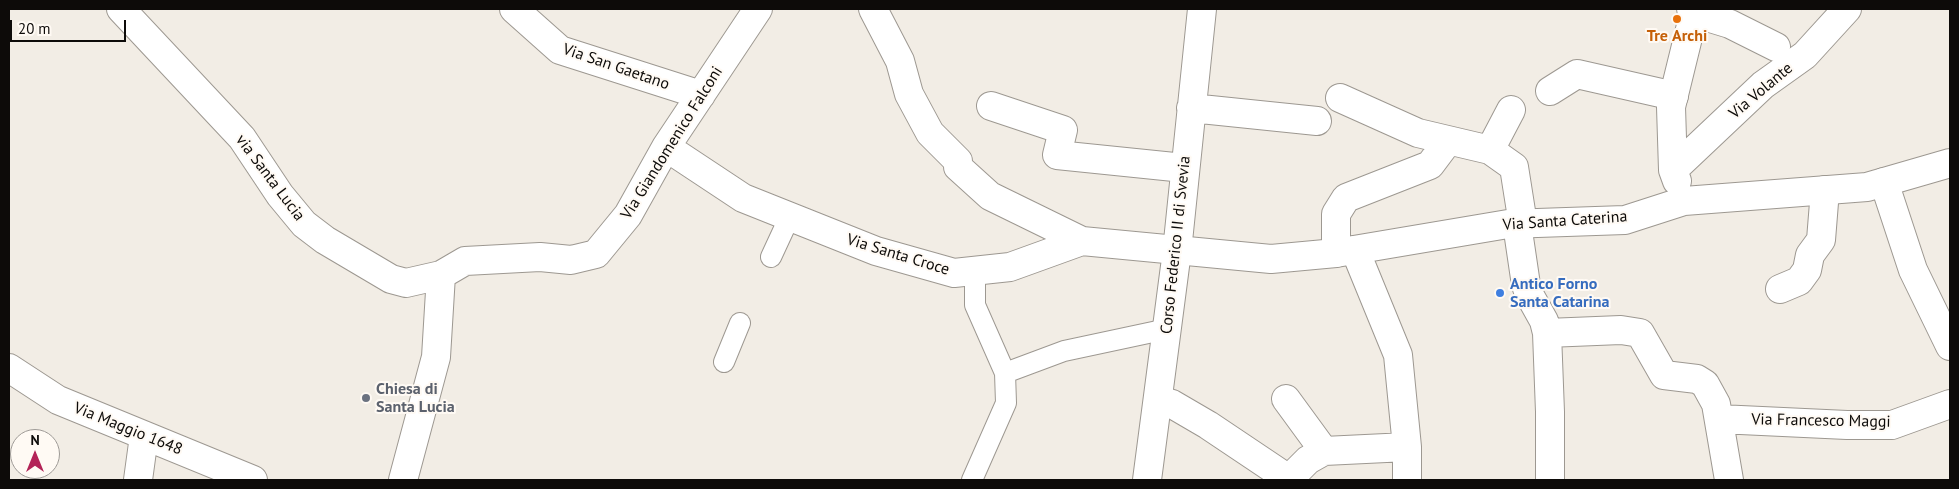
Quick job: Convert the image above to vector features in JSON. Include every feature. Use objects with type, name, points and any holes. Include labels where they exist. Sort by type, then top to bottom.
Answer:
[{"type":"street","name":"via Santa Lucia","points":[[121,9],[242,138],[280,195],[304,224],[325,240],[391,279],[406,283],[441,276],[464,261],[540,257],[571,260]]},
{"type":"street","name":"Via San Gaetano","points":[[514,9],[560,50],[700,95]]},
{"type":"street","name":"Via Giandomenico Falconi","points":[[571,260],[596,254],[628,215],[666,147],[758,9]]},
{"type":"street","points":[[874,9],[900,61],[909,94],[930,133],[958,161],[958,167],[990,196],[1082,241]]},
{"type":"street","name":"Corso Federico II di Svevia","points":[[1147,480],[1177,252],[1184,168],[1202,9]]},
{"type":"street","name":"Via Volante","points":[[1673,170],[1763,85],[1805,55],[1847,9]]},
{"type":"street","points":[[1684,201],[1673,170],[1671,108],[1693,11],[1730,24],[1776,46]]},
{"type":"street","points":[[1550,91],[1577,74],[1674,96]]},
{"type":"street","points":[[1340,98],[1418,133],[1490,150],[1514,167],[1526,284],[1529,294],[1544,321],[1547,333],[1550,480]]},
{"type":"street","points":[[991,106],[1063,130],[1057,156],[1184,168]]},
{"type":"street","points":[[1191,108],[1317,121]]},
{"type":"street","points":[[1490,150],[1512,110]]},
{"type":"street","points":[[1407,480],[1398,355],[1346,251],[1336,214],[1346,198],[1430,164],[1448,141]]},
{"type":"street","name":"Via Santa Croce","points":[[666,147],[743,198],[876,252],[954,273],[1010,267],[1082,241],[1177,252]]},
{"type":"street","name":"Via Santa Caterina","points":[[1177,252],[1271,259],[1346,251],[1508,224],[1625,220],[1684,201],[1867,187],[1950,163]]},
{"type":"street","points":[[1884,182],[1912,270],[1950,346]]},
{"type":"street","points":[[1780,289],[1799,281],[1807,270],[1810,255],[1821,240],[1825,190]]},
{"type":"street","points":[[402,480],[436,356],[441,276]]},
{"type":"street","points":[[1547,333],[1621,330],[1640,333],[1664,375],[1697,379],[1705,384],[1716,404],[1729,480]]},
{"type":"street","name":"Via Maggio 1648","points":[[9,368],[58,400],[253,480]]},
{"type":"street","points":[[1286,399],[1324,451]]},
{"type":"street","points":[[1158,400],[1172,404],[1208,425],[1282,479],[1292,476],[1308,460],[1324,451],[1406,447]]},
{"type":"street","name":"Via Francesco Maggi","points":[[1719,419],[1848,425],[1892,425],[1950,404]]},
{"type":"street","points":[[138,480],[144,436]]},
{"type":"lane","points":[[771,257],[790,216]]},
{"type":"lane","points":[[972,480],[1006,403],[1004,373],[975,305],[975,271]]},
{"type":"lane","points":[[724,362],[740,324]]},
{"type":"lane","points":[[1004,373],[1064,351],[1167,329]]},
{"type":"place","name":"Tre Archi","points":[[1677,19]]},
{"type":"place","name":"Antico Forno Santa Catarina","points":[[1500,293]]},
{"type":"place","name":"Chiesa di Santa Lucia","points":[[366,398]]}]
